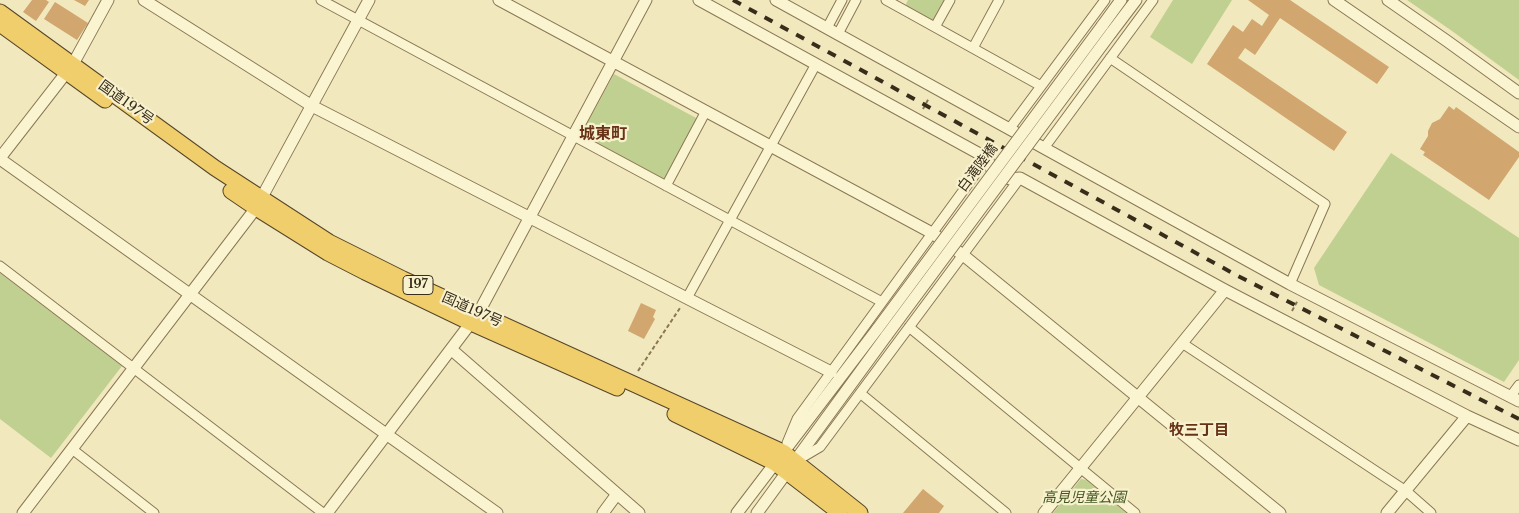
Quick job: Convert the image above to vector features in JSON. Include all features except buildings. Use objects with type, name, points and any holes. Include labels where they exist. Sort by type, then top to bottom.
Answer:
[{"type":"highway","name":"国道197号","points":[[0,12],[69,68]]},
{"type":"highway","name":"国道197号","points":[[0,24],[69,68],[328,253],[475,318],[630,383],[785,462],[860,513]]},
{"type":"highway","name":"国道197号","points":[[475,318],[663,408],[785,462],[840,513]]},
{"type":"street","points":[[108,0],[69,68],[0,158],[497,513]]},
{"type":"street","points":[[144,0],[312,106],[831,372]]},
{"type":"street","points":[[321,0],[882,302]]},
{"type":"street","points":[[23,513],[259,204],[369,0]]},
{"type":"street","points":[[500,0],[932,233],[963,255],[1139,396],[1280,513]]},
{"type":"street","points":[[327,513],[475,318],[646,0]]},
{"type":"street","points":[[699,0],[987,158],[991,168],[1010,179],[1020,178],[1287,323],[1466,416],[1519,440]]},
{"type":"street","points":[[776,0],[1290,284],[1515,399],[1519,385]]},
{"type":"street","points":[[827,28],[842,0]]},
{"type":"street","points":[[838,34],[856,0]]},
{"type":"street","points":[[886,0],[902,4],[935,27],[1041,86]]},
{"type":"street","points":[[935,27],[950,0]]},
{"type":"street","points":[[973,48],[999,0]]},
{"type":"street","points":[[1010,128],[1105,0]]},
{"type":"street","points":[[1107,29],[1121,0]]},
{"type":"street","points":[[1107,29],[1136,0]]},
{"type":"street","points":[[1044,148],[1153,0]]},
{"type":"street","points":[[1334,0],[1519,127]]},
{"type":"street","points":[[1388,0],[1519,93]]},
{"type":"street","name":"白滝陸橋","points":[[785,462],[1107,29]]},
{"type":"street","points":[[1110,58],[1325,204],[1290,284]]},
{"type":"street","points":[[687,298],[816,64]]},
{"type":"street","points":[[666,186],[706,111]]},
{"type":"street","points":[[757,513],[785,462],[797,419],[987,158]]},
{"type":"street","points":[[736,513],[785,462],[820,447],[1020,178]]},
{"type":"street","points":[[0,266],[323,513]]},
{"type":"street","points":[[1044,513],[1225,290]]},
{"type":"street","points":[[909,327],[1135,513]]},
{"type":"street","points":[[1182,344],[1406,491],[1432,513]]},
{"type":"street","points":[[452,350],[638,513]]},
{"type":"street","points":[[860,393],[1006,513]]},
{"type":"street","points":[[1388,513],[1466,416]]},
{"type":"street","points":[[72,449],[154,513]]},
{"type":"street","points":[[603,513],[617,494]]},
{"type":"path","points":[[918,120],[935,87]]},
{"type":"path","points":[[1287,323],[1302,290]]},
{"type":"path","points":[[630,383],[687,298]]},
{"type":"green space","points":[[908,0],[947,0],[936,20],[931,21],[907,9],[906,4]]},
{"type":"green space","points":[[1173,0],[1232,0],[1192,64],[1150,37]]},
{"type":"green space","points":[[1407,0],[1519,0],[1519,80],[1452,31]]},
{"type":"green space","points":[[614,74],[698,119],[665,180],[581,135]]},
{"type":"green space","points":[[1391,153],[1519,238],[1519,360],[1504,382],[1319,285],[1314,268]]},
{"type":"green space","points":[[0,273],[122,366],[51,458],[0,419]]},
{"type":"green space","name":"高見児童公園","points":[[1081,479],[1086,480],[1126,513],[1053,513]]},
{"type":"railway","points":[[733,0],[1238,276],[1519,419]]},
{"type":"district","name":"城東町","points":[[603,134]]},
{"type":"district","name":"牧三丁目","points":[[1199,431]]}]
